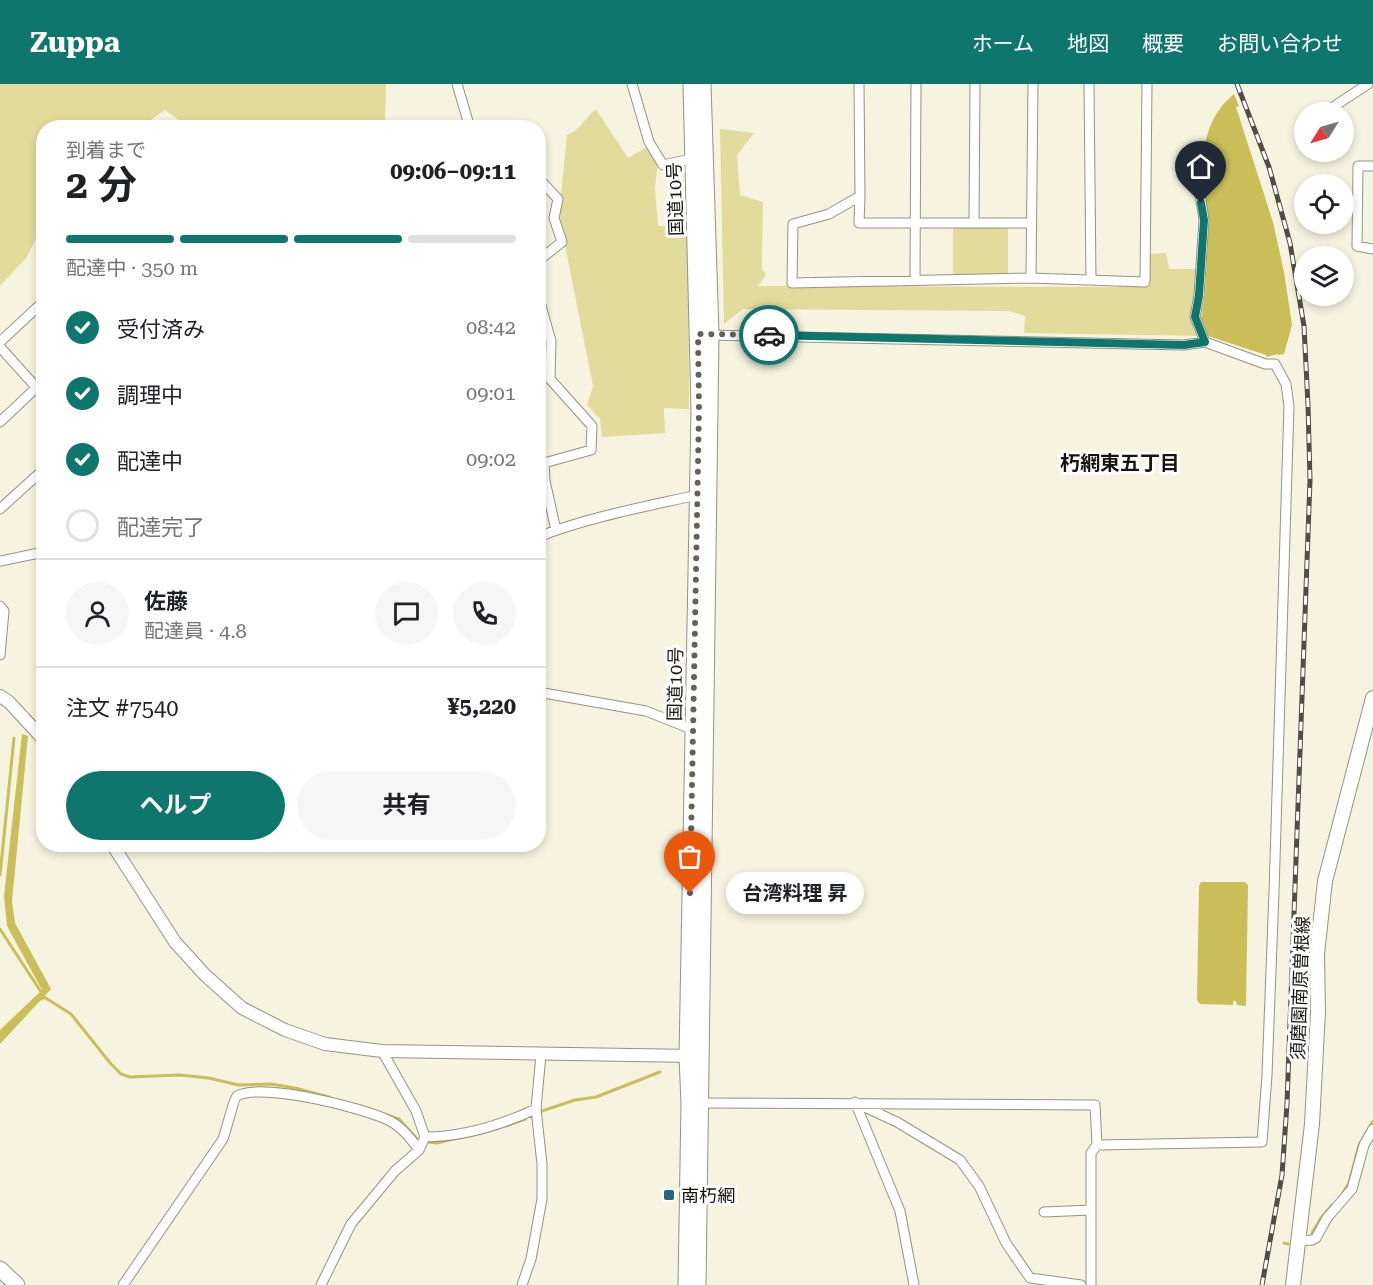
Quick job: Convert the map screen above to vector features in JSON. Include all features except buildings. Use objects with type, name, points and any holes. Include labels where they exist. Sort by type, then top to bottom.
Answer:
[{"type":"main road","name":"国道10号","points":[[691,84],[700,157]]},
{"type":"main road","name":"国道10号","points":[[694,1056],[705,334],[700,157],[703,84]]},
{"type":"main road","name":"国道10号","points":[[698,1285],[694,1056],[693,730],[697,495],[705,334]]},
{"type":"main road","name":"須磨園南原曽根線","points":[[1293,1285],[1312,1124],[1318,1012],[1317,954],[1325,880],[1373,698]]},
{"type":"main road","name":"国道10号","points":[[686,1285],[695,1103]]},
{"type":"main road","points":[[0,1269],[17,1285]]},
{"type":"street","points":[[457,84],[468,120]]},
{"type":"street","points":[[632,84],[649,142],[663,165],[700,157]]},
{"type":"street","points":[[859,84],[859,223],[1031,223]]},
{"type":"street","points":[[915,84],[915,279]]},
{"type":"street","points":[[974,222],[975,84]]},
{"type":"street","points":[[1031,278],[1033,84]]},
{"type":"street","points":[[1089,84],[1091,280]]},
{"type":"street","points":[[860,196],[829,214],[793,224],[792,283],[1031,278],[1145,282],[1147,84]]},
{"type":"street","points":[[1341,102],[1368,84]]},
{"type":"street","points":[[1373,166],[1358,166],[1357,246],[1373,249]]},
{"type":"street","points":[[1196,168],[1204,220],[1199,295],[1195,317],[1205,342]]},
{"type":"street","points":[[546,186],[558,199],[554,218],[562,242],[546,255]]},
{"type":"street","points":[[0,342],[36,309]]},
{"type":"street","points":[[546,323],[551,341],[550,379]]},
{"type":"street","points":[[705,334],[1172,345],[1205,342],[1265,363],[1275,364],[1286,384],[1289,406],[1274,892],[1262,1142],[1097,1145]]},
{"type":"street","points":[[0,347],[36,388],[0,422]]},
{"type":"street","points":[[546,375],[592,426],[591,450],[546,459]]},
{"type":"street","points":[[0,509],[36,476]]},
{"type":"street","points":[[546,485],[556,530]]},
{"type":"street","points":[[546,534],[629,510],[697,495]]},
{"type":"street","points":[[0,561],[36,554]]},
{"type":"street","points":[[0,606],[4,612],[0,655]]},
{"type":"street","points":[[546,693],[646,711],[693,730]]},
{"type":"street","points":[[0,696],[9,702],[36,731]]},
{"type":"street","points":[[117,852],[175,942],[205,975],[242,1008],[285,1030],[325,1044],[382,1052],[694,1056]]},
{"type":"street","points":[[321,1285],[351,1224],[395,1171],[420,1150],[425,1137],[416,1111],[382,1052]]},
{"type":"street","points":[[522,1285],[531,1259],[542,1199],[542,1164],[536,1109],[541,1054]]},
{"type":"street","points":[[123,1285],[223,1139],[230,1122],[233,1101],[238,1095],[266,1092],[301,1096],[348,1107],[390,1121],[407,1134],[420,1150]]},
{"type":"street","points":[[855,1102],[900,1211],[914,1285]]},
{"type":"street","points":[[855,1102],[897,1122],[960,1160],[979,1186],[1006,1243],[1030,1278],[1081,1285]]},
{"type":"street","points":[[695,1103],[855,1102],[1095,1106],[1097,1145],[1091,1153],[1090,1285]]},
{"type":"street","points":[[425,1137],[444,1137],[482,1129],[536,1109]]},
{"type":"street","points":[[1299,1239],[1316,1238],[1327,1218],[1352,1189],[1364,1145],[1373,1130]]},
{"type":"street","points":[[1044,1212],[1091,1210]]},
{"type":"shaded area","points":[[0,84],[386,84],[385,120],[179,120],[165,110],[151,120],[36,120],[36,238],[27,257],[0,286]]},
{"type":"shaded area","points":[[1234,94],[1239,106],[1236,107],[1273,222],[1292,325],[1284,354],[1267,357],[1208,336],[1201,319],[1205,293],[1209,221],[1200,168],[1204,157],[1202,155],[1204,145],[1212,122]]},
{"type":"shaded area","points":[[596,109],[628,158],[650,145],[658,162],[655,188],[658,226],[688,226],[689,409],[664,408],[665,433],[602,437],[600,419],[587,405],[593,386],[565,245],[558,223],[567,135],[572,133]]},
{"type":"shaded area","points":[[720,129],[754,133],[737,155],[740,195],[763,202],[762,269],[766,275],[758,286],[1148,287],[1149,254],[1166,253],[1169,269],[1198,269],[1200,336],[1024,333],[1025,316],[1009,311],[743,309],[724,324]]},
{"type":"shaded area","points":[[953,228],[1008,228],[1008,275],[953,274]]},
{"type":"shaded area","points":[[22,734],[28,736],[12,901],[15,923],[51,989],[0,1044],[0,1030],[42,990],[7,926],[4,896]]},
{"type":"shaded area","points":[[1201,882],[1245,882],[1248,885],[1246,1006],[1237,1005],[1236,1001],[1233,1001],[1233,1005],[1200,1004],[1197,1000],[1199,886]]},
{"type":"waterway","points":[[0,875],[14,738]]},
{"type":"waterway","points":[[0,929],[43,995]]},
{"type":"waterway","points":[[42,999],[44,997],[71,1014],[121,1074],[130,1077],[179,1075],[209,1078],[238,1085],[271,1084],[329,1097]]},
{"type":"waterway","points":[[539,1112],[575,1100],[596,1097],[660,1072]]},
{"type":"waterway","points":[[381,1113],[399,1119],[419,1141],[437,1143],[453,1139]]},
{"type":"waterway","points":[[506,1126],[525,1119]]},
{"type":"waterway","points":[[1341,1196],[1349,1183],[1359,1145],[1373,1121]]},
{"type":"waterway","points":[[1312,1233],[1332,1205]]},
{"type":"waterway","points":[[1284,1243],[1288,1244]]},
{"type":"railway","points":[[1237,84],[1269,167],[1290,243],[1304,326],[1310,480],[1287,1104],[1282,1175],[1262,1285]]},
{"type":"way so far","points":[[690,893],[699,410],[698,334],[769,335]]},
{"type":"place","name":"台湾料理 昇","points":[[690,893]]},
{"type":"place","name":"南朽網","points":[[669,1195]]},
{"type":"district","name":"朽網東五丁目","points":[[1120,463]]},
{"type":"route","points":[[769,335],[1184,345],[1205,342],[1195,317],[1199,295],[1204,220],[1201,203]]}]
